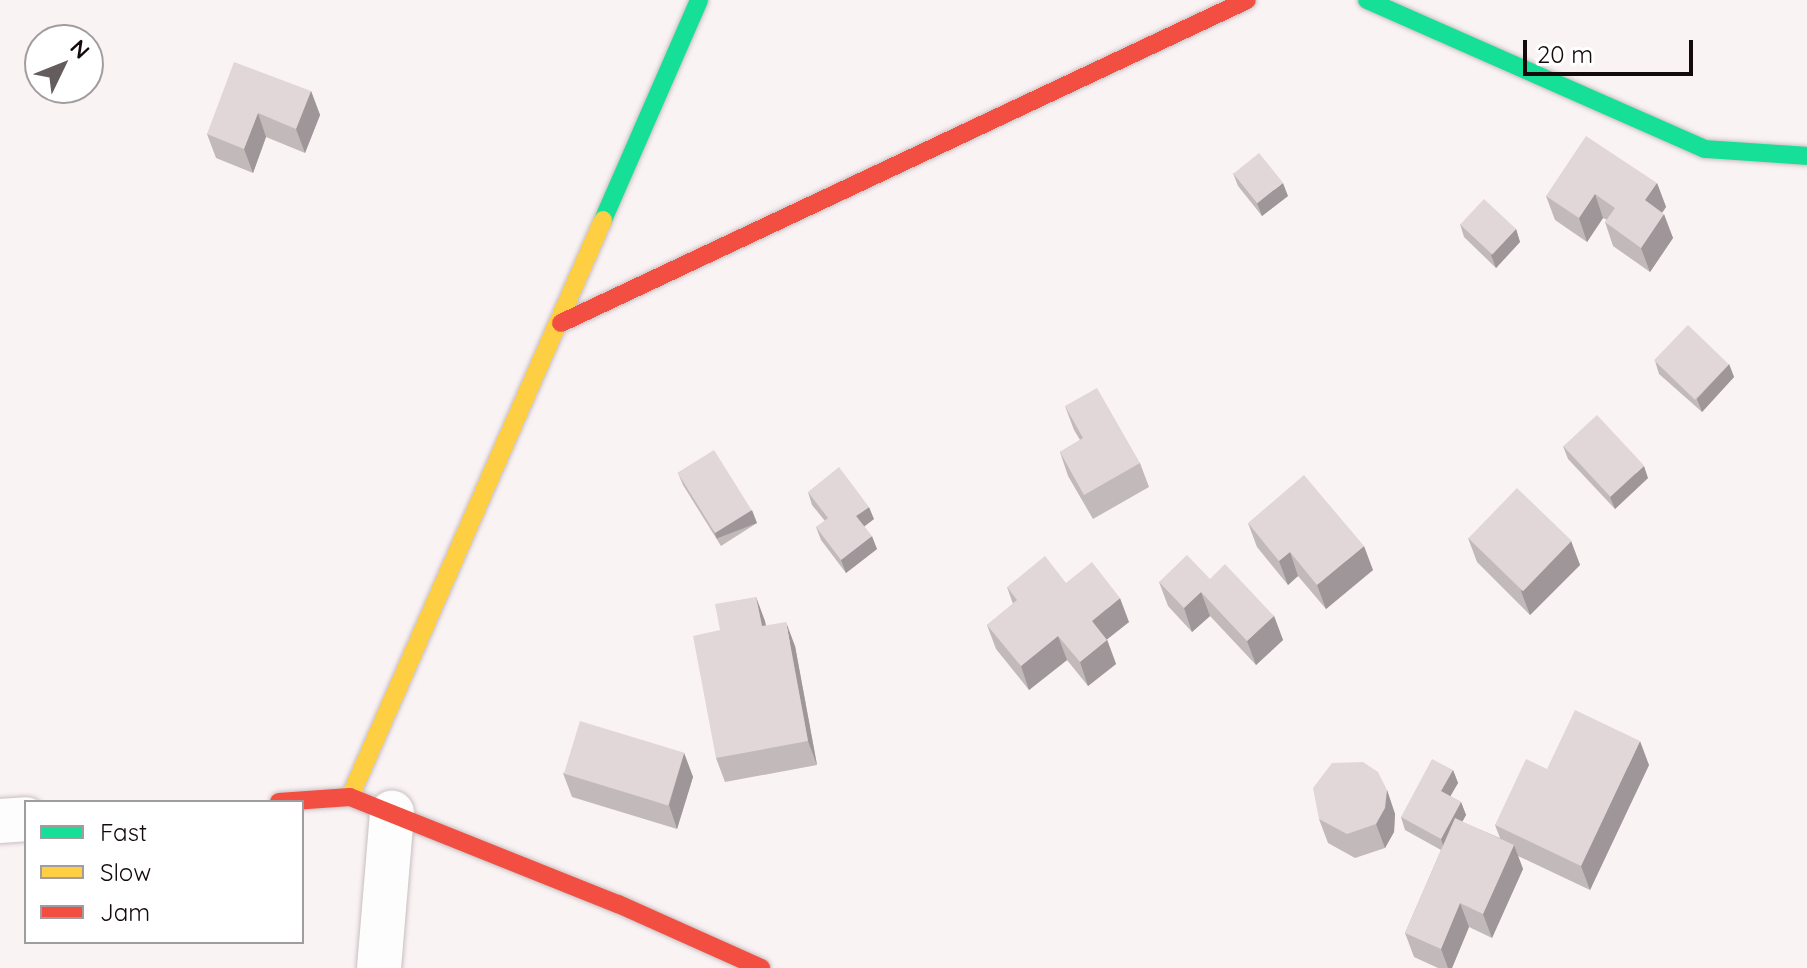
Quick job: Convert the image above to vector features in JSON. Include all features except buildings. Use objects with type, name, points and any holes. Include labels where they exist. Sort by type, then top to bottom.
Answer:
[{"type":"street","points":[[350,797],[561,323],[699,0]]},
{"type":"street","points":[[561,323],[1247,0]]},
{"type":"street","points":[[1367,0],[1705,149],[1807,156]]},
{"type":"street","points":[[304,800],[350,797],[618,904],[761,968]]},
{"type":"street","points":[[379,968],[392,813]]},
{"type":"street","points":[[0,821],[24,819]]},
{"type":"traffic: fast","points":[[603,220],[699,0]]},
{"type":"traffic: fast","points":[[1367,0],[1705,149],[1807,156]]},
{"type":"traffic: slow","points":[[350,797],[603,220]]},
{"type":"traffic: jam","points":[[561,323],[1247,0]]},
{"type":"traffic: jam","points":[[304,800],[350,797],[618,904],[761,968]]}]
